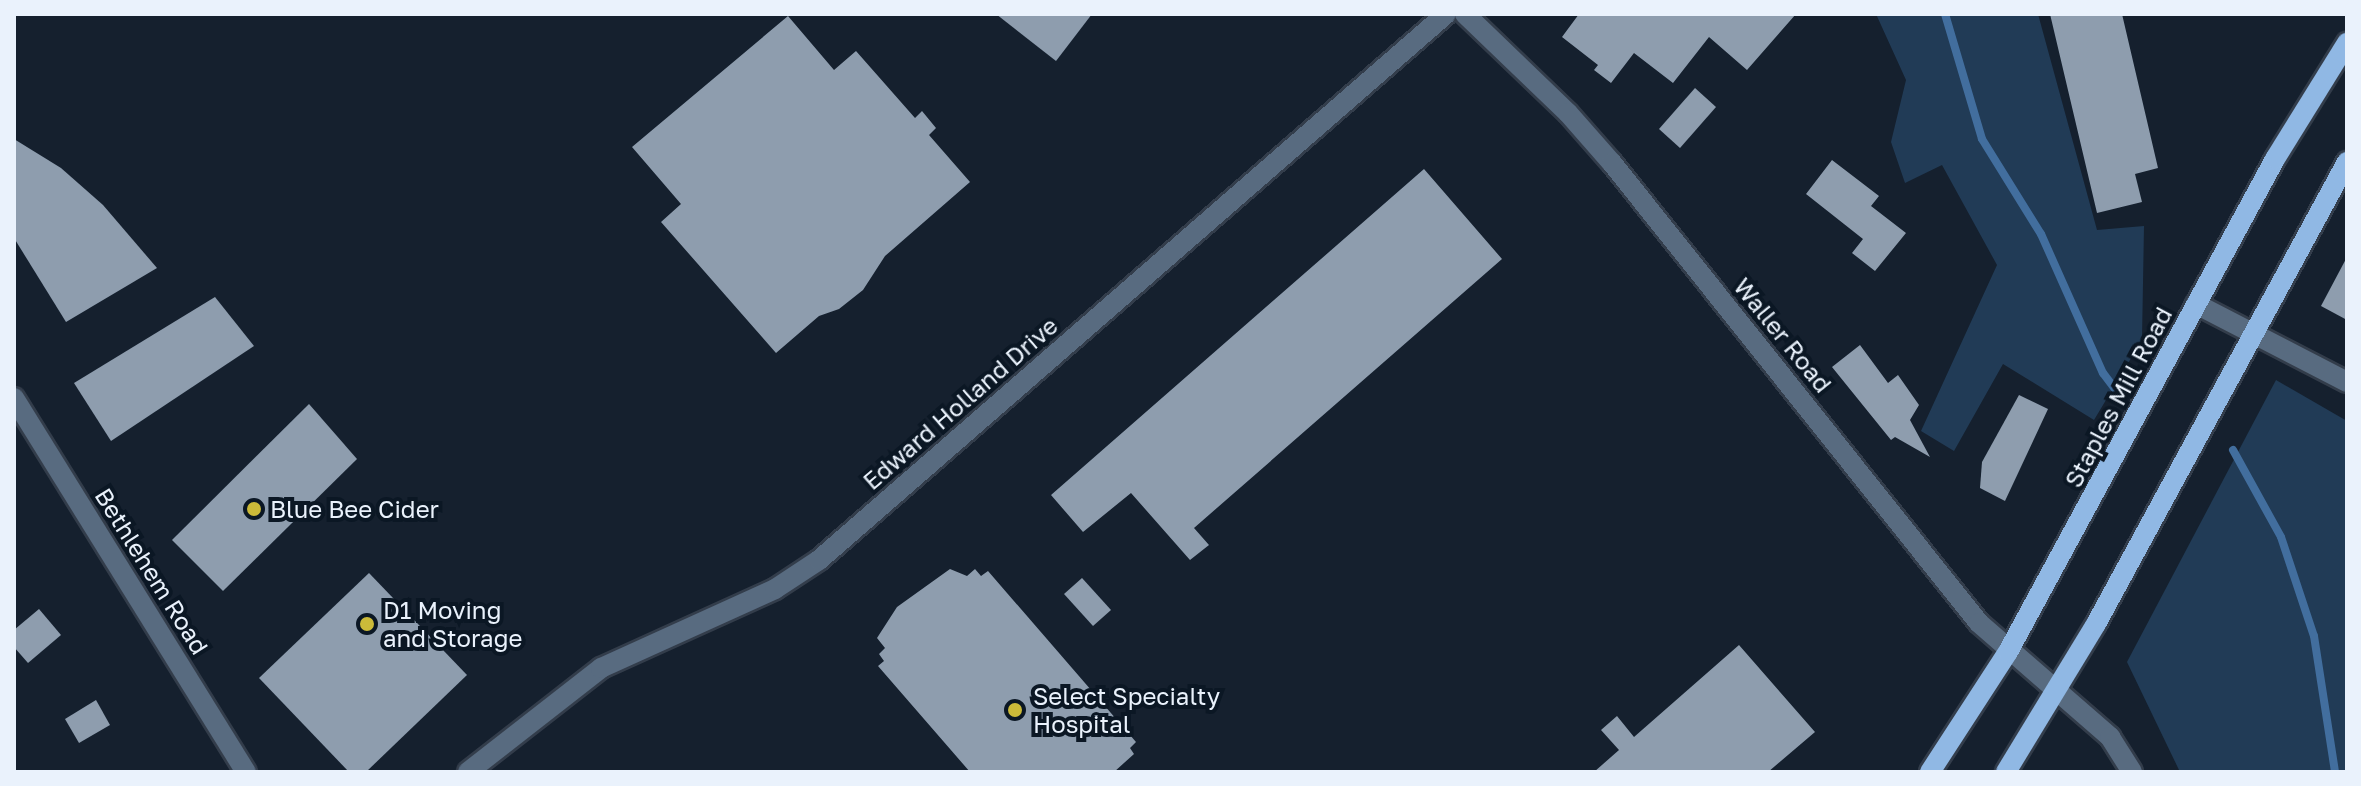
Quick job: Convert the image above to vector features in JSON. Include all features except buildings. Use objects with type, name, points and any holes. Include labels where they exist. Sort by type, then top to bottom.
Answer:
[{"type":"main road","name":"Staples Mill Road","points":[[1930,772],[2008,652],[2304,107],[2347,43]]},
{"type":"main road","points":[[2006,772],[2055,694],[2347,162]]},
{"type":"street","name":"Edward Holland Drive","points":[[468,772],[601,668],[775,589],[819,560],[1446,14]]},
{"type":"street","name":"Waller Road","points":[[1465,14],[1603,153],[1979,623],[2055,694],[2110,737],[2132,772]]},
{"type":"street","points":[[2196,304],[2347,382]]},
{"type":"street","name":"Bethlehem Road","points":[[14,398],[246,772]]},
{"type":"shaded area","points":[[1876,14],[2038,14],[2097,230],[2144,226],[2142,340],[2094,420],[2003,364],[1954,451],[1921,431],[1997,265],[1942,165],[1905,183],[1891,142],[1906,80]]},
{"type":"shaded area","points":[[2276,380],[2347,421],[2347,772],[2180,772],[2127,662]]},
{"type":"waterway","points":[[1945,14],[1982,139],[2041,234],[2103,373],[2116,390]]},
{"type":"waterway","points":[[2233,450],[2281,537],[2314,636],[2335,772]]},
{"type":"place","name":"Blue Bee Cider","points":[[254,509]]},
{"type":"place","name":"D1 Moving and Storage","points":[[367,624]]},
{"type":"place","name":"Select Specialty Hospital","points":[[1015,710]]}]
